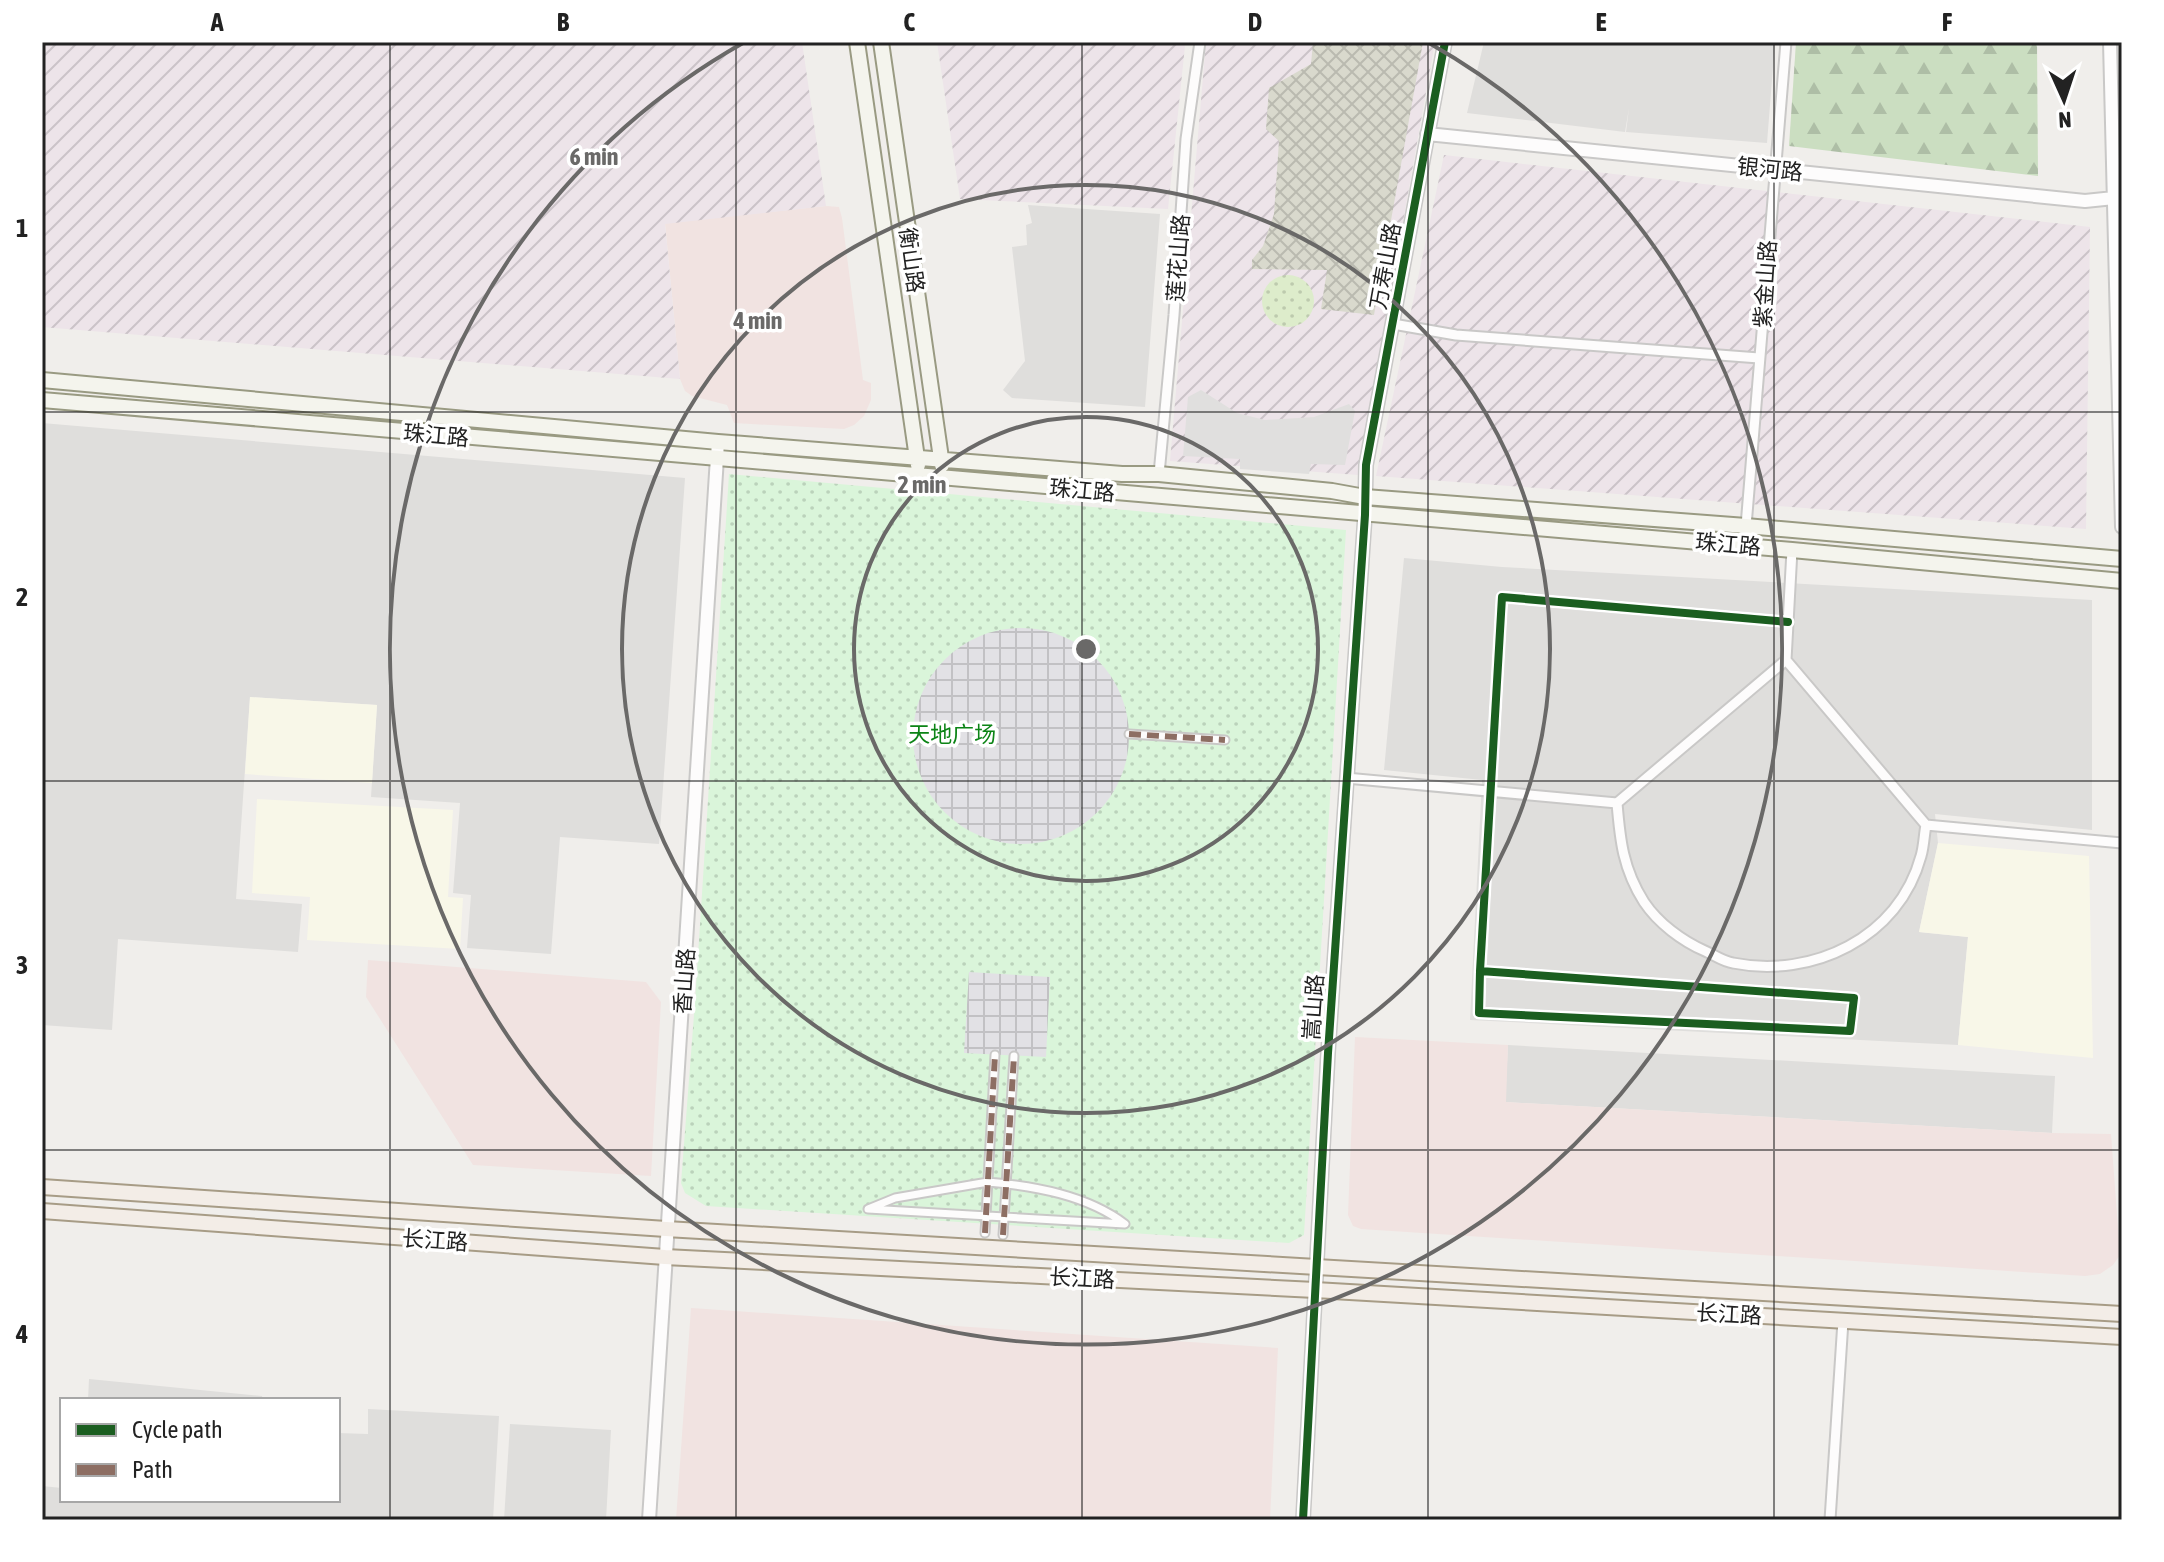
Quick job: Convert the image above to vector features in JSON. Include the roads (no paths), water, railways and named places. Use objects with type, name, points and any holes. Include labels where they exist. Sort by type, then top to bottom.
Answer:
[{"type":"main road","name":"衡山路","points":[[857,42],[920,475]]},
{"type":"main road","name":"衡山路","points":[[881,42],[943,477]]},
{"type":"main road","points":[[42,380],[718,442],[1122,474],[1159,474],[1365,497],[2122,559]]},
{"type":"main road","name":"珠江路","points":[[42,400],[2122,581]]},
{"type":"main road","name":"长江路","points":[[42,1187],[666,1229],[2122,1314]]},
{"type":"main road","name":"长江路","points":[[42,1211],[665,1257],[1315,1290],[2122,1337]]},
{"type":"street","name":"莲花山路","points":[[1159,474],[1186,139],[1200,42]]},
{"type":"street","name":"万寿山路","points":[[1365,497],[1366,465],[1445,42]]},
{"type":"street","name":"紫金山路","points":[[1746,526],[1786,42]]},
{"type":"street","points":[[2110,42],[2122,527]]},
{"type":"street","name":"银河路","points":[[1427,134],[2085,201],[2114,198]]},
{"type":"street","points":[[1393,324],[1456,335],[1759,358]]},
{"type":"street","name":"香山路","points":[[649,1520],[718,442]]},
{"type":"street","name":"嵩山路","points":[[1303,1520],[1328,1053],[1365,497]]},
{"type":"street","points":[[1792,550],[1786,660],[1926,825],[2122,843]]},
{"type":"street","points":[[1480,971],[1854,998],[1850,1031],[1479,1013],[1480,971],[1489,790],[1502,597],[1788,622]]},
{"type":"street","points":[[1346,778],[1617,803],[1786,660]]},
{"type":"street","points":[[1129,734],[1225,740]]},
{"type":"street","points":[[1617,803],[1622,855],[1645,903],[1682,941],[1731,963],[1784,968],[1834,955],[1879,925],[1899,903],[1911,882],[1922,856],[1926,825]]},
{"type":"street","points":[[985,1233],[995,1055]]},
{"type":"street","points":[[1003,1235],[1014,1056]]},
{"type":"street","points":[[988,1182],[1061,1194],[1111,1213],[1125,1224],[868,1209],[895,1198],[988,1182]]},
{"type":"street","points":[[1830,1520],[1843,1321]]},
{"type":"park label","name":"天地广场","points":[[952,734]]}]
